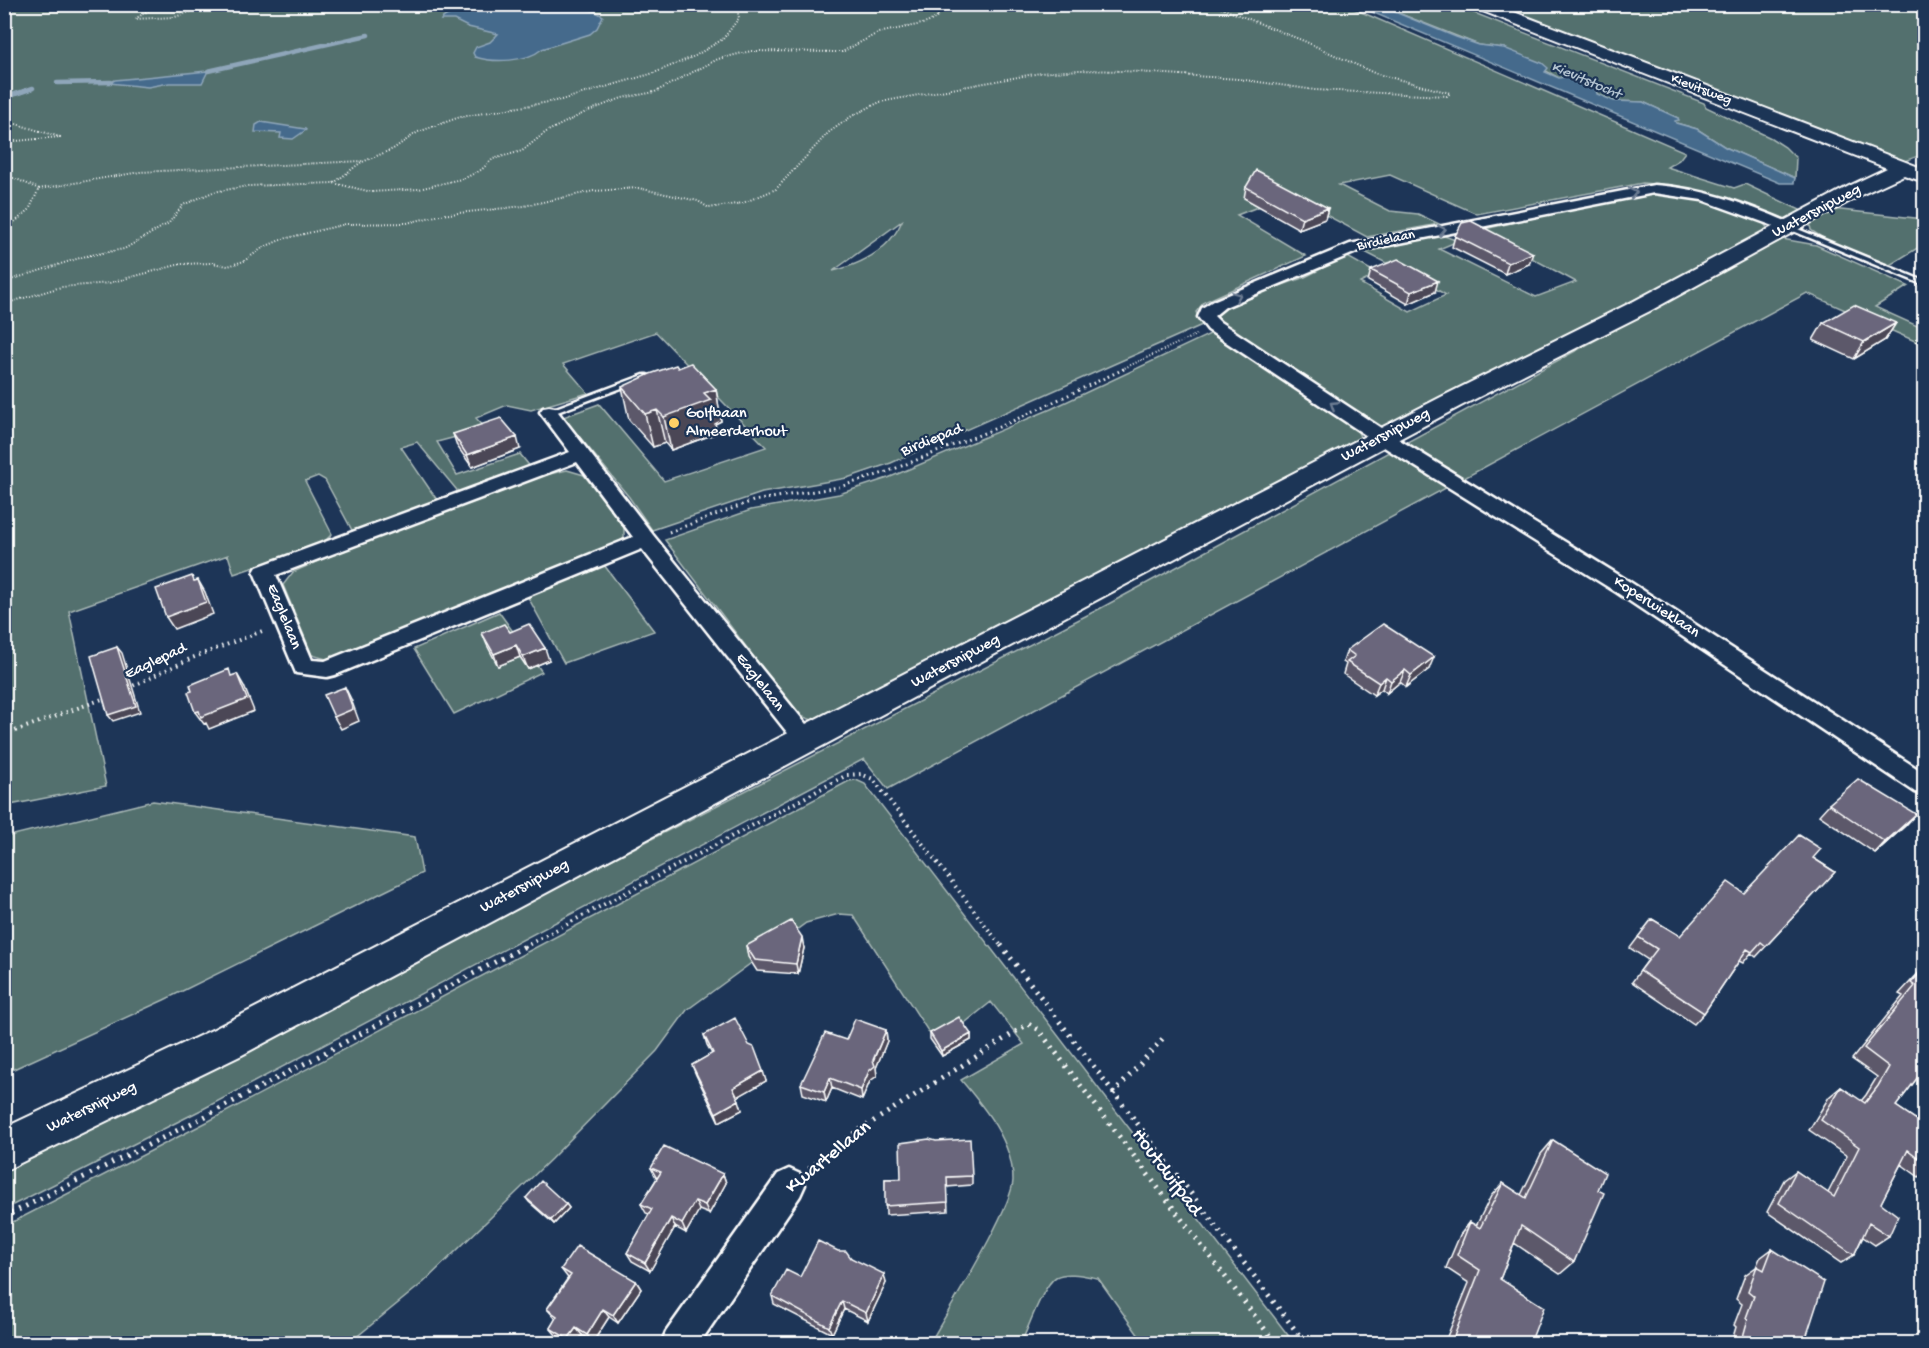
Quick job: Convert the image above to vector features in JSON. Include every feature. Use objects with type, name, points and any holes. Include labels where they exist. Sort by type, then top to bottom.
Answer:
[{"type":"street","name":"Kievitsweg","points":[[1478,4],[1914,172]]},
{"type":"street","name":"Watersnipweg","points":[[4,1150],[228,1042],[1383,438],[1642,306],[1788,227],[1914,172]]},
{"type":"street","name":"Birdielaan","points":[[1214,326],[1206,317],[1208,311],[1219,304],[1355,247],[1654,189],[1673,189],[1712,197],[1788,227]]},
{"type":"street","points":[[1214,326],[1383,438]]},
{"type":"street","name":"Eaglelaan","points":[[549,412],[579,455],[806,740]]},
{"type":"street","name":"Koperwieklaan","points":[[1383,438],[1623,587],[1924,785]]},
{"type":"street","name":"Eaglelaan","points":[[579,455],[264,572],[304,667],[327,669],[646,540]]},
{"type":"street","name":"Kwartellaan","points":[[678,1344],[789,1185]]},
{"type":"lane","points":[[1788,227],[1924,284]]},
{"type":"lane","name":"Eaglelaan","points":[[549,412],[655,374]]},
{"type":"path","points":[[159,4],[135,19],[151,21],[182,15],[213,4]]},
{"type":"path","points":[[333,183],[365,161],[393,149],[418,132],[460,117],[526,107],[610,87],[695,56],[723,39],[739,18],[736,4]]},
{"type":"path","points":[[4,282],[86,256],[124,249],[169,223],[183,205],[213,192],[248,186],[333,183],[372,192],[419,189],[465,178],[482,170],[493,159],[522,151],[546,132],[586,112],[622,98],[655,92],[718,59],[752,51],[842,52],[878,33],[927,23],[938,17],[936,10],[928,4]]},
{"type":"path","points":[[4,304],[61,287],[109,283],[181,264],[212,263],[228,266],[244,261],[264,247],[283,239],[346,224],[407,223],[451,213],[524,206],[594,191],[638,188],[698,201],[709,208],[743,203],[776,189],[828,133],[852,116],[880,102],[1040,73],[1079,70],[1124,71],[1249,80],[1315,90],[1373,91],[1403,96],[1447,96],[1449,93],[1374,73],[1304,40],[1211,4]]},
{"type":"path","points":[[4,124],[16,124],[60,137],[4,142]]},
{"type":"path","points":[[4,178],[14,178],[39,189],[140,172],[365,161]]},
{"type":"path","points":[[4,231],[28,210],[39,189]]},
{"type":"path","name":"Birdiepad","points":[[646,540],[753,501],[840,488],[884,473],[1004,425],[1214,326]]},
{"type":"path","name":"Eaglepad","points":[[120,692],[192,658],[284,622]]},
{"type":"path","name":"Eaglepad","points":[[4,735],[110,696]]},
{"type":"path","points":[[4,1218],[206,1116],[847,775],[858,772],[873,779],[1306,1344]]},
{"type":"path","name":"Kwartellaan","points":[[789,1185],[850,1136],[1028,1024]]},
{"type":"path","name":"Houtduifpad","points":[[1028,1024],[1038,1029],[1276,1344]]},
{"type":"path","points":[[1113,1094],[1165,1036]]},
{"type":"green space","points":[[5,5],[1345,5],[1685,152],[1679,160],[1667,167],[1734,188],[1745,184],[1800,210],[1800,214],[1790,219],[1768,217],[1712,194],[1689,188],[1643,183],[1477,214],[1390,175],[1339,185],[1390,211],[1418,214],[1439,224],[1367,237],[1289,195],[1237,215],[1306,256],[1204,302],[1196,312],[1202,325],[891,463],[847,478],[762,493],[652,530],[629,497],[563,417],[599,404],[664,481],[766,447],[656,332],[563,364],[588,393],[531,410],[507,405],[476,418],[486,429],[437,442],[457,475],[520,454],[531,468],[461,495],[417,442],[401,447],[437,500],[353,532],[325,480],[318,476],[305,481],[332,534],[322,544],[234,574],[228,555],[69,611],[106,786],[5,806]],"holes":[[[902,221],[897,231],[874,254],[833,271]]]},
{"type":"green space","points":[[1378,5],[1454,5],[1704,103],[1706,107],[1785,147],[1796,158],[1795,178],[1725,147],[1697,129],[1674,122],[1678,118],[1643,102],[1614,101],[1597,94],[1596,89],[1602,87],[1600,85],[1574,75],[1559,78],[1504,48],[1479,45]]},
{"type":"green space","points":[[1486,5],[1924,5],[1924,154],[1902,162]]},
{"type":"green space","points":[[1656,191],[1685,194],[1761,220],[1769,230],[1386,428],[1370,422],[1217,321],[1217,312],[1305,277],[1346,256],[1378,274],[1360,283],[1410,312],[1446,295],[1390,262],[1386,263],[1365,252],[1442,235],[1458,241],[1439,249],[1536,297],[1576,282],[1480,230]]},
{"type":"green space","points":[[1832,209],[1924,219],[1924,229],[1922,228],[1920,234],[1924,236],[1924,249],[1919,247],[1890,265],[1826,240],[1811,230],[1809,221]]},
{"type":"green space","points":[[1782,239],[1816,245],[1908,286],[1875,307],[1924,329],[1924,345],[1807,293],[888,789],[864,759],[203,1109],[5,1209],[5,1165],[247,1047],[1101,608]]},
{"type":"green space","points":[[1212,333],[1356,428],[1362,441],[838,714],[812,720],[798,715],[665,540],[751,510],[839,494],[888,478],[1051,409]]},
{"type":"green space","points":[[567,470],[584,475],[624,527],[624,538],[611,548],[342,657],[326,659],[312,655],[283,585],[293,572],[337,553],[545,475]]},
{"type":"green space","points":[[604,565],[654,631],[564,663],[528,597]]},
{"type":"green space","points":[[499,612],[542,672],[454,714],[414,649]]},
{"type":"green space","points":[[856,780],[865,784],[1294,1343],[1144,1343],[1098,1278],[1071,1274],[1060,1275],[1051,1282],[1041,1298],[1021,1343],[930,1343],[991,1236],[1010,1194],[1013,1180],[1012,1166],[1003,1139],[988,1113],[961,1080],[1024,1044],[991,1002],[937,1045],[853,915],[839,914],[806,923],[687,1010],[657,1051],[551,1159],[424,1282],[349,1343],[5,1344],[5,1226],[207,1122],[849,781]]},
{"type":"green space","points":[[153,801],[415,837],[422,873],[164,1000],[5,1073],[5,837]]},
{"type":"water","points":[[458,4],[567,5],[580,7],[603,16],[597,28],[590,34],[542,49],[528,57],[491,60],[475,57],[473,53],[476,47],[490,42],[498,34],[468,27],[454,20],[441,20],[465,7]]},
{"type":"water","name":"Kievitstocht","points":[[1355,5],[1378,5],[1479,45],[1504,48],[1542,63],[1548,68],[1545,72],[1559,78],[1574,75],[1600,85],[1602,87],[1596,89],[1597,94],[1614,101],[1643,102],[1678,118],[1676,123],[1697,129],[1725,147],[1795,178],[1794,183],[1780,183]]},
{"type":"water","points":[[208,71],[202,83],[169,83],[148,87],[109,83],[115,80]]},
{"type":"water","points":[[261,122],[306,130],[293,139],[280,138],[281,133],[255,132],[256,125]]},
{"type":"building","points":[[1256,170],[1328,208],[1302,218],[1246,187]]},
{"type":"building","points":[[1471,221],[1533,253],[1508,263],[1455,236],[1462,223]]},
{"type":"building","points":[[1398,259],[1438,281],[1411,292],[1371,270]]},
{"type":"building","points":[[1854,305],[1896,323],[1864,342],[1823,323]]},
{"type":"building","points":[[691,363],[716,389],[704,393],[711,400],[664,417],[657,410],[645,414],[622,387],[650,374],[676,365],[678,368]]},
{"type":"building","points":[[501,418],[517,437],[467,455],[453,434]]},
{"type":"building","points":[[192,576],[194,581],[198,580],[206,602],[166,617],[156,589]]},
{"type":"building","points":[[504,624],[510,632],[529,624],[545,648],[523,657],[516,645],[494,654],[482,633]]},
{"type":"building","points":[[1383,624],[1434,657],[1411,675],[1405,670],[1391,681],[1386,677],[1379,683],[1347,662],[1355,656],[1347,650]]},
{"type":"building","points":[[117,647],[136,706],[108,715],[91,656]]},
{"type":"building","points":[[229,669],[231,676],[237,674],[247,699],[201,717],[199,711],[195,712],[188,692],[192,691],[190,685]]},
{"type":"building","points":[[345,687],[353,709],[334,717],[324,695]]},
{"type":"building","points":[[1858,779],[1916,814],[1885,842],[1829,804]]},
{"type":"building","points":[[1799,835],[1821,849],[1813,858],[1835,872],[1766,946],[1761,942],[1752,952],[1747,949],[1704,1013],[1640,971],[1657,949],[1638,937],[1652,919],[1680,936],[1728,882],[1744,893]]},
{"type":"building","points":[[791,921],[802,937],[796,964],[755,960],[746,946]]},
{"type":"building","points":[[1924,969],[1924,1069],[1896,1106],[1924,1125],[1924,1162],[1908,1150],[1881,1203],[1898,1216],[1889,1236],[1869,1223],[1854,1255],[1779,1203],[1796,1171],[1834,1197],[1859,1147],[1821,1120],[1841,1087],[1865,1103],[1878,1086],[1889,1067],[1864,1048],[1915,986],[1911,983]]},
{"type":"building","points":[[959,1017],[971,1034],[941,1051],[930,1033]]},
{"type":"building","points":[[735,1018],[749,1045],[754,1047],[763,1071],[733,1088],[739,1100],[716,1113],[692,1065],[713,1053],[704,1035]]},
{"type":"building","points":[[855,1019],[886,1030],[873,1060],[875,1066],[869,1071],[861,1090],[830,1078],[824,1092],[801,1084],[825,1033],[846,1040]]},
{"type":"building","points":[[929,1139],[936,1141],[970,1139],[972,1176],[947,1177],[948,1202],[885,1206],[885,1179],[901,1179],[900,1143]]},
{"type":"building","points":[[1553,1140],[1605,1173],[1598,1190],[1604,1193],[1574,1262],[1521,1226],[1500,1279],[1544,1307],[1533,1336],[1542,1342],[1541,1344],[1451,1344],[1480,1270],[1457,1255],[1470,1222],[1480,1228],[1503,1183],[1526,1198]]},
{"type":"building","points":[[664,1146],[723,1174],[705,1205],[695,1201],[682,1224],[671,1218],[645,1263],[627,1253],[652,1209],[641,1204],[661,1172],[651,1168]]},
{"type":"building","points":[[541,1181],[566,1204],[551,1220],[526,1198]]},
{"type":"building","points":[[818,1241],[838,1251],[846,1251],[851,1258],[884,1274],[866,1313],[842,1301],[829,1327],[772,1296],[786,1270],[800,1277]]},
{"type":"building","points":[[577,1246],[636,1281],[613,1315],[603,1309],[587,1335],[576,1328],[568,1339],[550,1328],[557,1316],[547,1309],[571,1275],[561,1269]]},
{"type":"building","points":[[1772,1249],[1824,1282],[1804,1344],[1741,1344],[1748,1319],[1746,1318],[1754,1296],[1748,1291],[1757,1266],[1764,1270]]},
{"type":"waterway","points":[[208,71],[368,35]]},
{"type":"waterway","points":[[57,83],[111,82]]},
{"type":"waterway","points":[[4,98],[33,88]]},
{"type":"place","name":"Golfbaan Almeerderhout","points":[[674,423]]}]
